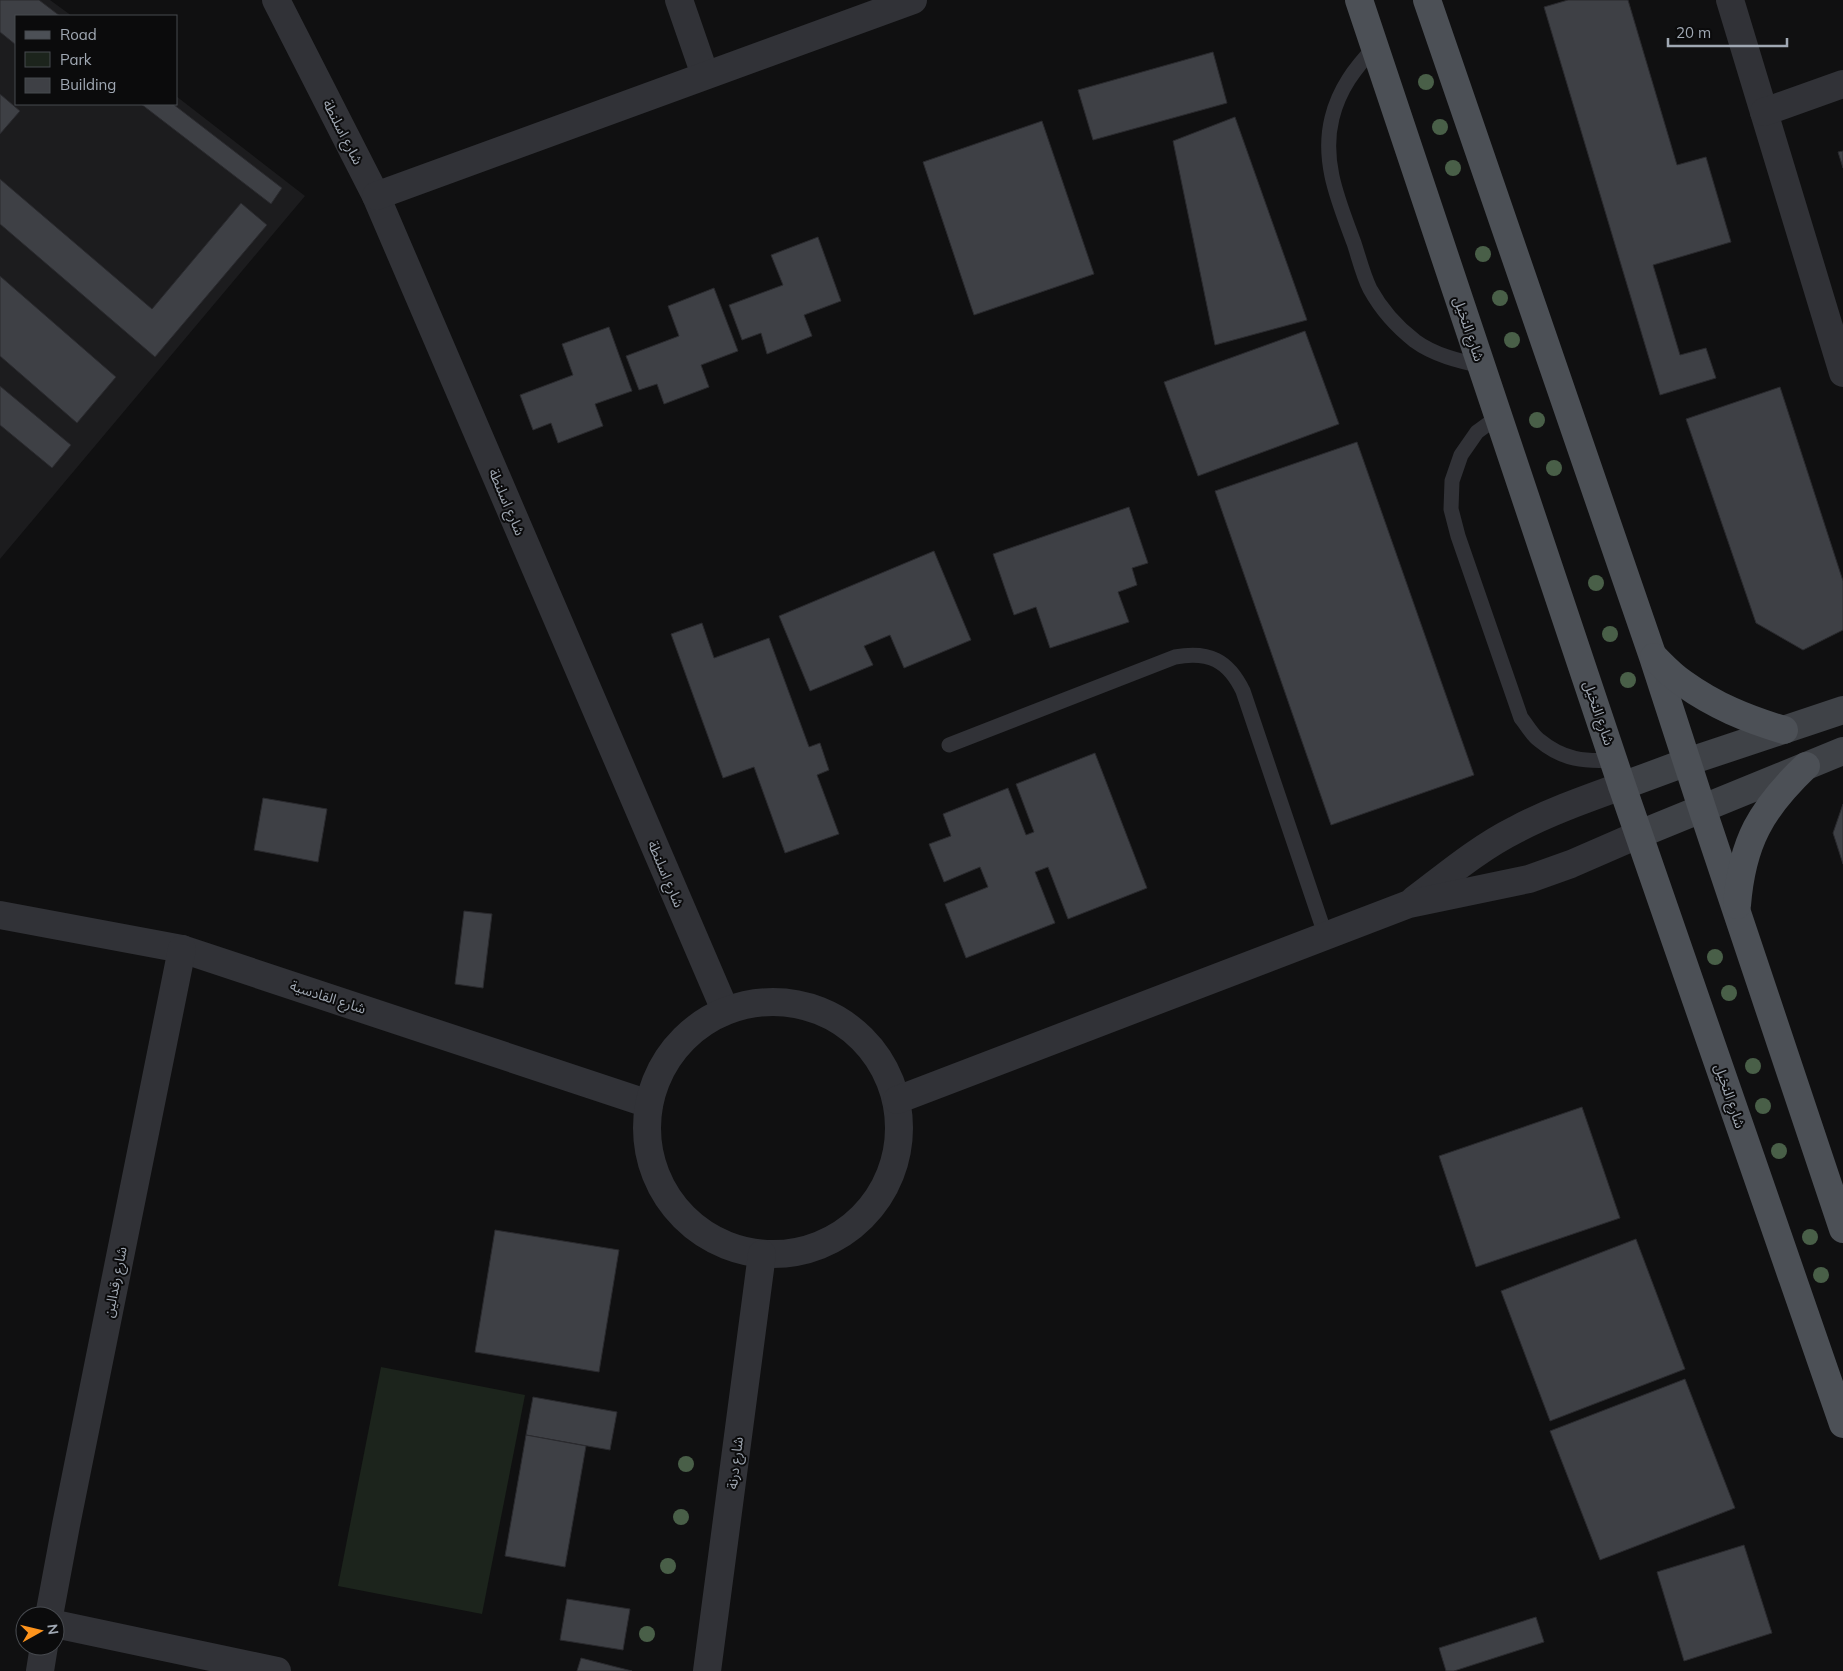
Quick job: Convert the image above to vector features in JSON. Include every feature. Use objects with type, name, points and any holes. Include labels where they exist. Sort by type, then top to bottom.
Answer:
[{"type":"main road","name":"شارع النخيل","points":[[1359,0],[1622,786],[1843,1424]]},
{"type":"main road","points":[[1427,0],[1653,657],[1843,1229]]},
{"type":"main road","points":[[1653,657],[1681,682],[1714,703],[1748,719],[1784,730]]},
{"type":"main road","points":[[1622,786],[1687,762],[1843,710]]},
{"type":"main road","points":[[1640,834],[1843,751]]},
{"type":"main road","points":[[1737,911],[1740,878],[1748,846],[1763,815],[1782,789],[1806,766]]},
{"type":"street","name":"شارع اسلنطة","points":[[276,0],[376,196],[725,1010]]},
{"type":"street","points":[[679,0],[705,75]]},
{"type":"street","points":[[376,196],[913,0]]},
{"type":"street","points":[[1730,0],[1843,373]]},
{"type":"street","points":[[1764,112],[1843,84]]},
{"type":"street","points":[[1408,904],[1513,830],[1555,810],[1622,786]]},
{"type":"street","points":[[897,1100],[1408,904],[1529,879],[1571,864],[1640,834]]},
{"type":"street","name":"شارع القادسية","points":[[0,915],[182,949],[649,1104]]},
{"type":"street","name":"شارع رقدالين","points":[[51,1606],[182,949]]},
{"type":"street","points":[[787,1001],[817,1008],[846,1023],[869,1044],[886,1070],[897,1100],[900,1134],[894,1168],[879,1199],[857,1224],[828,1243],[796,1253],[762,1254],[732,1248],[705,1235],[682,1216],[664,1192],[650,1156],[647,1134],[649,1104],[656,1080],[668,1057],[683,1038],[703,1022],[725,1010],[755,1002],[787,1001]]},
{"type":"street","name":"شارع درنة","points":[[706,1671],[762,1254]]},
{"type":"street","points":[[65,1626],[277,1671]]},
{"type":"street","points":[[40,1671],[42,1656]]},
{"type":"lane","points":[[1374,47],[1355,67],[1341,92],[1332,118],[1329,146],[1330,174],[1370,289],[1390,318],[1424,346],[1448,358],[1482,366]]},
{"type":"lane","points":[[1499,416],[1477,432],[1460,455],[1452,481],[1451,509],[1458,536],[1522,718],[1538,740],[1561,754],[1587,762],[1614,760]]},
{"type":"lane","points":[[949,745],[1175,657],[1192,654],[1208,656],[1223,664],[1235,676],[1243,691],[1326,937]]},
{"type":"shaded area","points":[[0,0],[50,0],[71,15],[15,15],[15,105],[178,105],[178,98],[305,196],[0,559]]},
{"type":"green space","points":[[381,1367],[525,1395],[482,1614],[338,1586]]},
{"type":"building","points":[[0,0],[39,0],[59,15],[15,15],[15,44],[0,32]]},
{"type":"building","points":[[1568,0],[1628,0],[1677,165],[1706,157],[1731,242],[1653,265],[1680,355],[1706,348],[1716,378],[1660,395],[1544,7]]},
{"type":"building","points":[[1213,52],[1227,103],[1093,140],[1078,90]]},
{"type":"building","points":[[0,94],[20,111],[0,134]]},
{"type":"building","points":[[142,105],[174,105],[282,188],[271,204]]},
{"type":"building","points":[[1235,117],[1307,320],[1215,345],[1173,141]]},
{"type":"building","points":[[1042,121],[1094,274],[974,315],[923,162]]},
{"type":"building","points":[[1843,151],[1843,168],[1838,152]]},
{"type":"building","points":[[0,179],[152,309],[241,203],[267,225],[155,357],[0,224]]},
{"type":"building","points":[[818,237],[841,301],[804,315],[812,336],[767,354],[761,333],[742,340],[729,305],[783,285],[771,255]]},
{"type":"building","points":[[0,276],[116,377],[77,423],[0,356]]},
{"type":"building","points":[[714,288],[738,351],[701,365],[709,387],[664,404],[657,384],[639,390],[626,356],[679,336],[668,306]]},
{"type":"building","points":[[609,327],[632,391],[595,404],[603,426],[558,443],[551,423],[533,430],[520,395],[573,375],[562,344]]},
{"type":"building","points":[[1305,331],[1339,424],[1198,476],[1164,382]]},
{"type":"building","points":[[0,386],[71,445],[52,468],[0,425]]},
{"type":"building","points":[[1780,387],[1843,581],[1843,630],[1803,650],[1756,623],[1686,419]]},
{"type":"building","points":[[1357,442],[1474,775],[1331,825],[1215,491]]},
{"type":"building","points":[[1129,507],[1148,563],[1132,568],[1137,585],[1118,592],[1129,622],[1050,648],[1036,607],[1014,615],[993,554]]},
{"type":"building","points":[[934,551],[971,640],[904,668],[890,635],[864,646],[873,665],[810,691],[779,616]]},
{"type":"building","points":[[702,623],[714,658],[769,638],[809,747],[820,743],[829,770],[817,775],[839,834],[785,853],[754,767],[723,778],[671,634]]},
{"type":"building","points":[[1095,753],[1147,888],[1068,919],[1048,867],[1035,872],[1055,923],[966,958],[945,904],[988,887],[980,867],[944,882],[929,844],[951,836],[943,814],[1008,788],[1026,835],[1034,832],[1016,784]]},
{"type":"building","points":[[263,798],[327,809],[318,862],[254,850]]},
{"type":"building","points":[[1843,804],[1843,864],[1833,833]]},
{"type":"building","points":[[464,911],[492,914],[483,988],[455,984]]},
{"type":"building","points":[[1582,1107],[1620,1218],[1476,1267],[1439,1156]]},
{"type":"building","points":[[495,1230],[619,1250],[599,1372],[475,1352]]},
{"type":"building","points":[[1636,1239],[1685,1369],[1550,1421],[1501,1291]]},
{"type":"building","points":[[1685,1379],[1735,1508],[1600,1560],[1550,1431]]},
{"type":"building","points":[[533,1397],[617,1412],[610,1450],[526,1435]]},
{"type":"building","points":[[526,1435],[586,1446],[565,1567],[505,1556]]},
{"type":"building","points":[[1744,1545],[1772,1633],[1684,1661],[1657,1572]]},
{"type":"building","points":[[567,1599],[630,1609],[623,1650],[560,1640]]},
{"type":"building","points":[[1536,1617],[1544,1642],[1454,1671],[1446,1671],[1439,1648]]},
{"type":"building","points":[[581,1658],[632,1671],[577,1671]]}]
